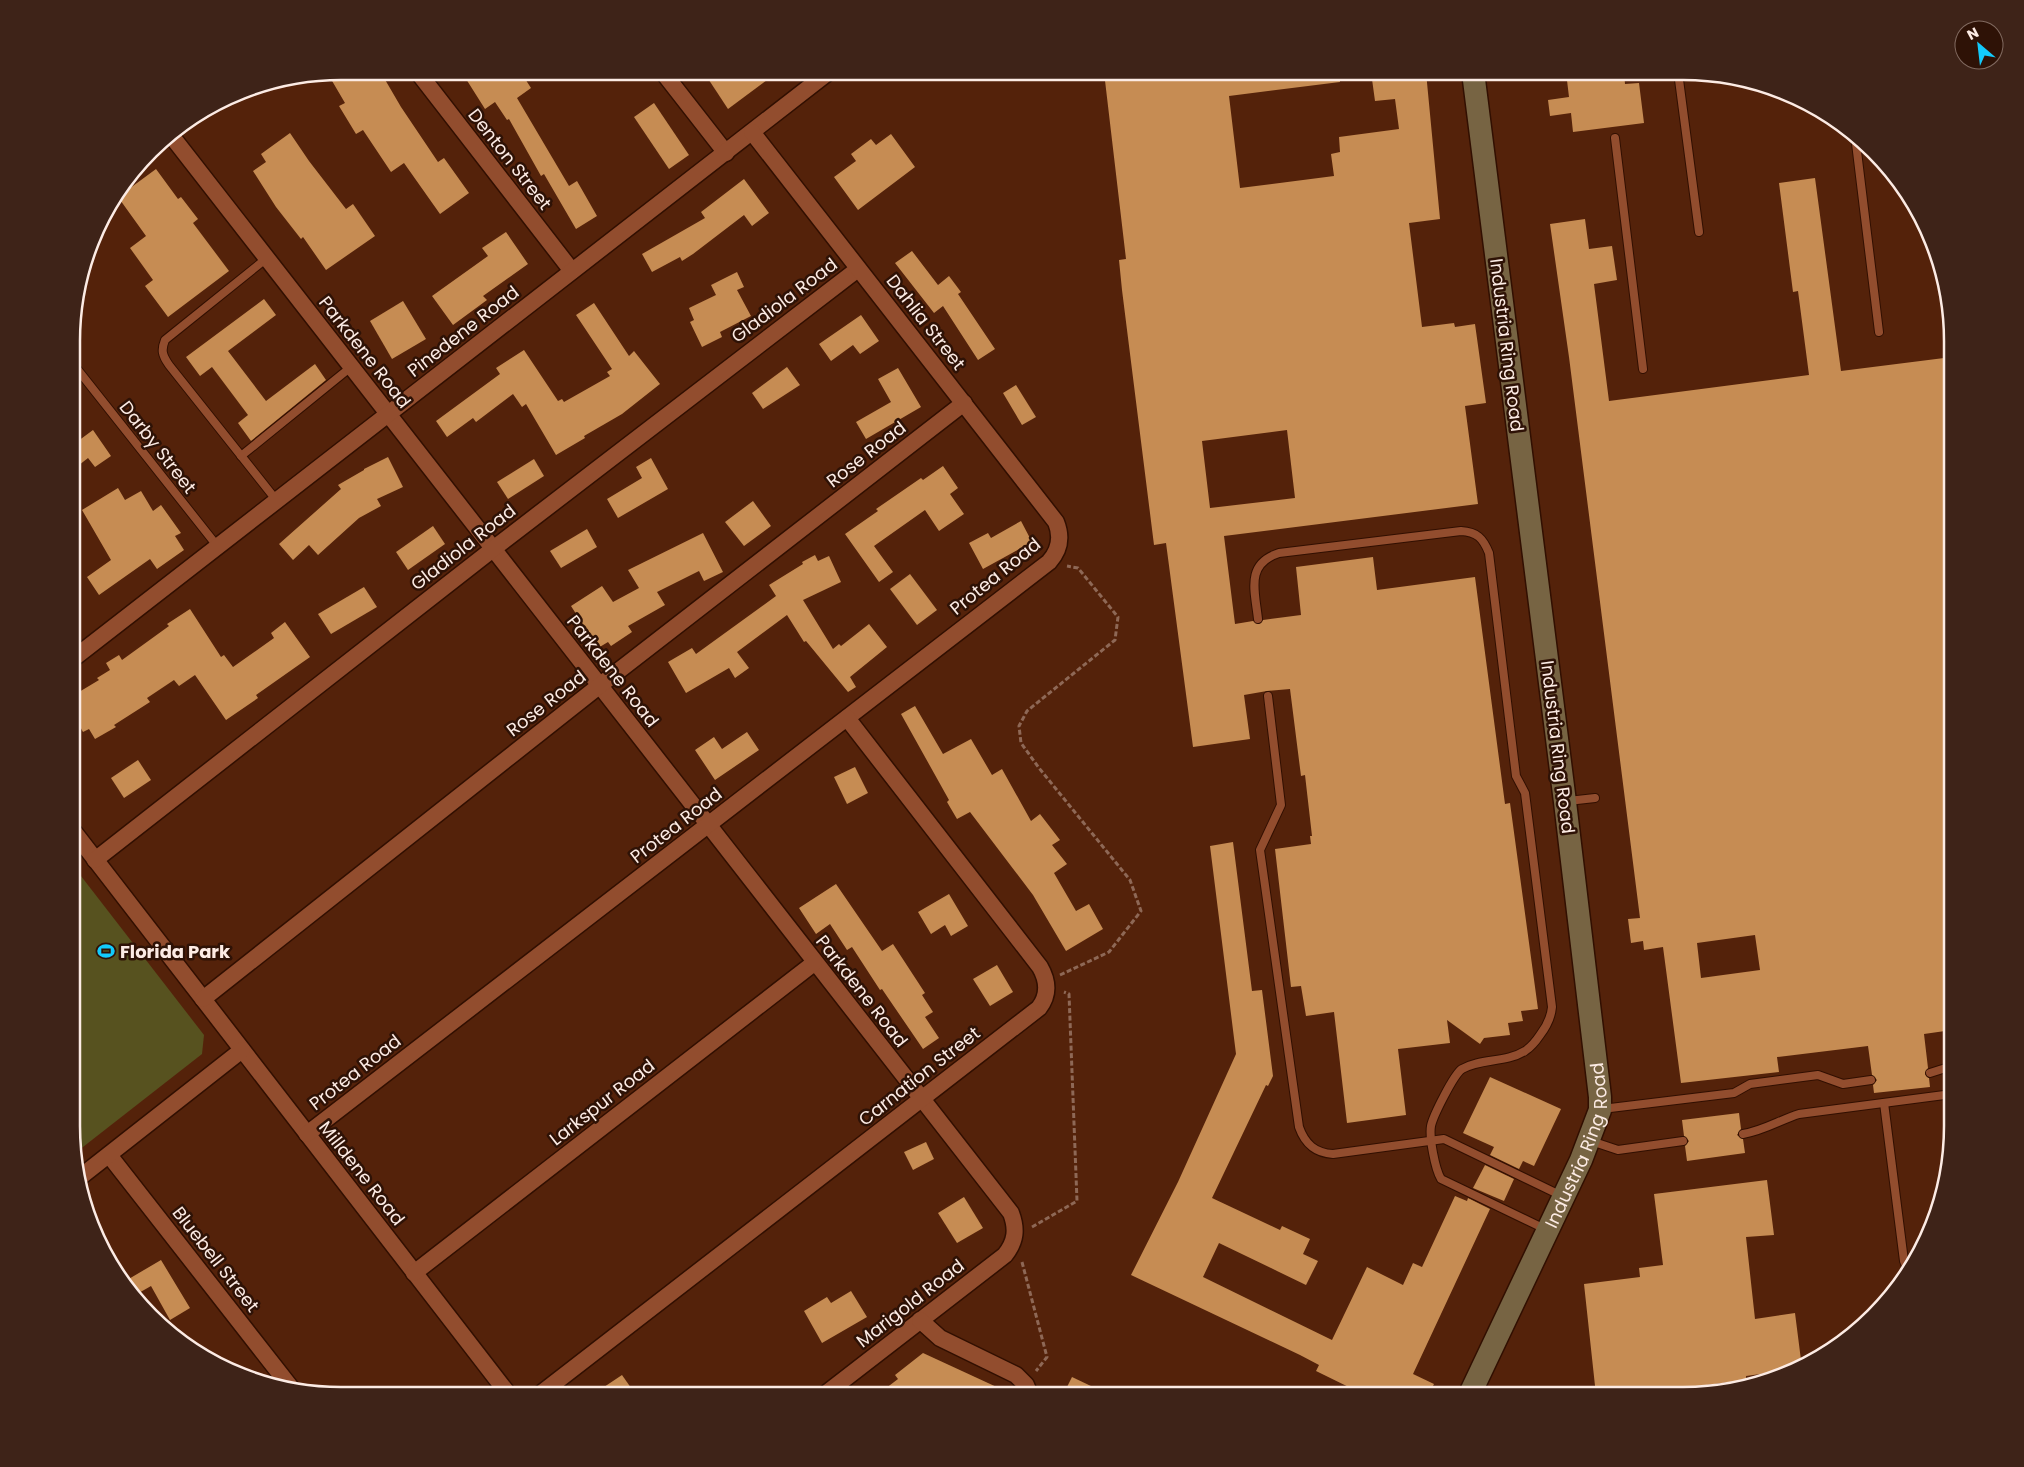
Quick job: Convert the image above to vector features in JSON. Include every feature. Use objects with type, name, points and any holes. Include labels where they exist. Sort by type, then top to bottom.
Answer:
[{"type":"street","name":"Denton Street","points":[[424,80],[572,271]]},
{"type":"street","points":[[669,80],[726,153]]},
{"type":"street","name":"Pinedene Road","points":[[80,653],[820,80]]},
{"type":"street","name":"Industria Ring Road","points":[[1473,1387],[1564,1197],[1589,1141],[1600,1110],[1598,1071],[1474,80]]},
{"type":"street","name":"Dahlia Street","points":[[752,132],[1056,522],[1060,540]]},
{"type":"street","name":"Parkdene Road","points":[[175,140],[1011,1213],[1015,1236]]},
{"type":"street","name":"Gladiola Road","points":[[95,860],[492,549],[858,269]]},
{"type":"street","name":"Rose Road","points":[[203,999],[599,686],[964,403]]},
{"type":"street","name":"Protea Road","points":[[307,1134],[1049,562],[1055,556],[1060,540]]},
{"type":"street","points":[[847,718],[1040,967],[1046,982]]},
{"type":"street","name":"Milldene Road","points":[[80,840],[503,1387]]},
{"type":"street","name":"Larkspur Road","points":[[414,1273],[814,962]]},
{"type":"street","name":"Carnation Street","points":[[549,1387],[1039,1008],[1044,1000],[1046,982]]},
{"type":"street","points":[[84,1174],[242,1050]]},
{"type":"street","name":"Bluebell Street","points":[[109,1154],[286,1381]]},
{"type":"street","name":"Marigold Road","points":[[834,1387],[1005,1255],[1015,1236]]},
{"type":"street","points":[[920,1320],[940,1338],[1016,1375],[1026,1387]]},
{"type":"lane","points":[[1679,80],[1699,232]]},
{"type":"lane","points":[[1615,138],[1643,369]]},
{"type":"lane","points":[[1857,147],[1880,332]]},
{"type":"lane","points":[[267,258],[165,340],[162,349],[163,357],[168,365],[277,501]]},
{"type":"lane","points":[[241,456],[351,367]]},
{"type":"lane","name":"Darby Street","points":[[80,373],[218,547]]},
{"type":"lane","points":[[1258,619],[1254,583],[1256,572],[1266,559],[1279,553],[1461,531],[1476,533],[1484,542],[1489,552],[1516,776],[1525,793],[1551,997],[1551,1015],[1544,1030],[1526,1050],[1519,1054],[1472,1064],[1456,1073],[1431,1127],[1432,1140],[1436,1170],[1441,1178],[1547,1231]]},
{"type":"lane","points":[[1268,696],[1281,805],[1260,850],[1299,1127],[1302,1137],[1314,1150],[1334,1154],[1444,1139],[1564,1197]]},
{"type":"lane","points":[[1565,802],[1596,798]]},
{"type":"lane","points":[[1930,1073],[1944,1069]]},
{"type":"lane","points":[[1600,1110],[1734,1093],[1750,1084],[1818,1075],[1844,1084],[1871,1080]]},
{"type":"lane","points":[[1742,1134],[1766,1128],[1786,1118],[1800,1114],[1944,1095]]},
{"type":"lane","points":[[1884,1103],[1905,1263]]},
{"type":"lane","points":[[1589,1141],[1618,1150],[1683,1142]]},
{"type":"path","points":[[1046,982],[1109,952],[1140,911],[1130,880],[1021,743],[1019,726],[1027,711],[1115,640],[1118,617],[1078,568],[1049,562]]},
{"type":"path","points":[[1030,1387],[1047,1357],[1015,1236],[1077,1201],[1069,994],[1046,982]]},
{"type":"shaded area","name":"Florida Park","points":[[80,875],[204,1035],[202,1054],[81,1148]]},
{"type":"building","points":[[385,80],[438,162],[444,158],[469,193],[440,214],[404,163],[391,172],[363,130],[356,134],[339,106],[345,103],[332,81]]},
{"type":"building","points":[[467,80],[526,80],[531,88],[517,98],[569,186],[577,181],[597,216],[576,229],[544,174],[541,176],[509,119],[507,120],[495,102],[485,109]]},
{"type":"building","points":[[709,80],[767,80],[728,109]]},
{"type":"building","points":[[1105,80],[1340,80],[1340,82],[1229,96],[1240,188],[1334,176],[1331,154],[1340,152],[1339,137],[1399,129],[1395,99],[1375,101],[1372,80],[1427,80],[1440,219],[1409,223],[1422,327],[1454,323],[1455,327],[1475,324],[1486,403],[1465,406],[1478,504],[1224,536],[1235,624],[1253,621],[1259,624],[1263,620],[1301,615],[1296,567],[1373,557],[1377,590],[1475,577],[1505,804],[1510,803],[1538,1009],[1521,1011],[1523,1021],[1508,1023],[1510,1035],[1484,1038],[1480,1044],[1447,1020],[1450,1043],[1398,1049],[1406,1115],[1347,1123],[1334,1012],[1306,1016],[1301,986],[1291,987],[1275,849],[1311,844],[1310,836],[1312,836],[1305,775],[1301,776],[1290,689],[1244,695],[1250,739],[1193,747],[1166,543],[1154,545],[1119,260],[1126,259]],"holes":[[[1287,430],[1295,498],[1210,508],[1202,441]]]},
{"type":"building","points":[[1567,80],[1625,80],[1625,84],[1639,83],[1644,123],[1573,132],[1571,113],[1550,116],[1548,100],[1569,97]]},
{"type":"building","points":[[654,103],[689,155],[669,169],[634,117]]},
{"type":"building","points":[[290,133],[346,209],[353,204],[375,236],[326,270],[303,237],[301,239],[276,207],[253,171],[266,162],[261,154]]},
{"type":"building","points":[[891,134],[915,167],[858,210],[834,177],[856,161],[851,154],[871,139],[876,145]]},
{"type":"building","points":[[156,169],[178,199],[181,197],[198,219],[193,223],[229,271],[168,317],[145,286],[153,280],[130,248],[146,236],[121,201],[129,189]]},
{"type":"building","points":[[1815,178],[1841,371],[1944,358],[1944,1031],[1924,1034],[1928,1068],[1925,1074],[1929,1078],[1930,1087],[1874,1093],[1873,1085],[1877,1080],[1872,1075],[1868,1046],[1777,1057],[1779,1072],[1681,1083],[1663,947],[1644,950],[1643,941],[1631,943],[1628,919],[1640,918],[1569,357],[1550,224],[1585,219],[1589,249],[1612,246],[1617,280],[1594,284],[1609,401],[1809,375],[1798,291],[1793,292],[1779,183]],"holes":[[[1755,935],[1760,970],[1701,978],[1697,943]]]},
{"type":"building","points":[[744,179],[769,213],[752,226],[744,215],[682,261],[680,257],[652,272],[642,254],[705,218],[701,212]]},
{"type":"building","points":[[506,232],[528,264],[483,296],[487,300],[453,325],[432,296],[488,256],[482,248]]},
{"type":"building","points":[[912,251],[938,285],[949,276],[961,292],[958,294],[995,349],[978,360],[943,306],[934,313],[895,263]]},
{"type":"building","points":[[737,272],[744,287],[737,290],[751,316],[720,332],[722,337],[702,347],[690,322],[694,320],[689,308],[716,295],[711,285]]},
{"type":"building","points":[[264,299],[276,315],[228,351],[266,401],[315,364],[326,380],[251,441],[238,423],[248,415],[212,367],[200,376],[186,357]]},
{"type":"building","points":[[403,301],[426,339],[392,359],[370,321]]},
{"type":"building","points":[[594,303],[629,356],[634,351],[660,384],[622,414],[556,455],[526,404],[522,407],[513,394],[476,422],[473,418],[447,437],[436,421],[500,374],[496,368],[524,350],[558,401],[562,399],[564,402],[610,376],[607,372],[612,369],[576,315]]},
{"type":"building","points":[[861,315],[879,341],[860,354],[853,345],[831,361],[819,344]]},
{"type":"building","points":[[787,367],[800,385],[763,409],[752,393]]},
{"type":"building","points":[[898,368],[921,407],[866,439],[856,422],[891,402],[878,379]]},
{"type":"building","points":[[1016,385],[1036,417],[1022,425],[1003,393]]},
{"type":"building","points":[[93,430],[111,456],[95,467],[88,458],[80,464],[80,440]]},
{"type":"building","points":[[388,457],[403,487],[377,499],[381,506],[359,518],[318,555],[309,545],[293,560],[279,544],[341,489],[338,485]]},
{"type":"building","points":[[651,458],[668,489],[618,518],[607,499],[642,478],[636,467]]},
{"type":"building","points":[[534,459],[544,476],[508,499],[497,482]]},
{"type":"building","points":[[943,466],[958,488],[950,494],[964,514],[939,531],[925,510],[874,546],[893,572],[879,582],[845,534],[878,511],[876,509],[921,478],[923,480]]},
{"type":"building","points":[[118,488],[125,500],[141,491],[153,511],[161,505],[181,533],[175,536],[184,550],[157,569],[150,559],[99,595],[87,577],[111,560],[82,510]]},
{"type":"building","points":[[753,501],[771,526],[744,546],[725,522]]},
{"type":"building","points":[[1021,521],[1032,542],[983,569],[969,543],[988,533],[991,538]]},
{"type":"building","points":[[433,526],[445,544],[408,570],[396,552]]},
{"type":"building","points":[[587,529],[597,547],[561,568],[550,551]]},
{"type":"building","points":[[703,533],[723,572],[704,581],[699,571],[657,592],[665,605],[628,626],[632,632],[611,646],[608,642],[598,648],[571,606],[602,586],[613,602],[639,588],[628,570]]},
{"type":"building","points":[[815,555],[818,561],[829,556],[841,582],[803,600],[833,649],[839,644],[841,646],[869,624],[887,647],[850,677],[856,687],[848,692],[806,641],[804,642],[787,615],[737,652],[749,668],[735,678],[729,668],[686,693],[668,662],[692,648],[696,654],[776,596],[769,585]]},
{"type":"building","points":[[910,574],[937,610],[917,625],[890,589]]},
{"type":"building","points":[[364,587],[377,607],[331,634],[318,614]]},
{"type":"building","points":[[190,609],[221,657],[224,655],[233,667],[274,638],[271,633],[285,622],[310,657],[256,695],[258,698],[226,720],[195,675],[179,686],[174,680],[147,698],[150,702],[114,725],[116,727],[95,739],[89,729],[83,732],[80,727],[80,691],[99,680],[97,678],[110,670],[106,663],[119,655],[122,660],[169,626],[167,624]]},
{"type":"building","points":[[915,706],[943,754],[971,739],[992,775],[1002,769],[1031,821],[1040,814],[1060,840],[1052,845],[1067,864],[1054,873],[1076,911],[1089,904],[1103,929],[1066,951],[1033,895],[970,812],[957,819],[947,802],[949,800],[901,714]]},
{"type":"building","points":[[747,732],[759,750],[715,780],[695,750],[714,737],[722,749]]},
{"type":"building","points":[[138,760],[151,780],[124,798],[111,778]]},
{"type":"building","points":[[855,767],[868,793],[847,804],[834,777]]},
{"type":"building","points":[[1233,842],[1252,991],[1262,990],[1273,1076],[1268,1086],[1266,1085],[1212,1198],[1280,1230],[1282,1226],[1310,1239],[1303,1254],[1318,1261],[1306,1285],[1219,1243],[1203,1277],[1332,1340],[1367,1267],[1403,1285],[1413,1263],[1422,1267],[1455,1196],[1467,1201],[1468,1198],[1490,1209],[1413,1374],[1434,1384],[1432,1387],[1349,1387],[1316,1371],[1319,1365],[1300,1355],[1131,1275],[1178,1182],[1236,1054],[1210,846]]},
{"type":"building","points":[[836,884],[882,951],[893,944],[925,993],[922,995],[933,1012],[925,1017],[939,1038],[923,1049],[882,989],[880,990],[852,947],[847,950],[830,924],[816,934],[799,908]]},
{"type":"building","points":[[949,894],[968,926],[951,936],[945,925],[931,934],[918,912]]},
{"type":"building","points":[[997,965],[1013,992],[990,1006],[973,979]]},
{"type":"building","points":[[1490,1077],[1561,1109],[1534,1166],[1523,1161],[1519,1169],[1490,1155],[1494,1147],[1463,1133]]},
{"type":"building","points":[[1739,1113],[1741,1129],[1737,1135],[1743,1139],[1745,1153],[1687,1161],[1685,1146],[1689,1141],[1684,1136],[1682,1120]]},
{"type":"building","points":[[926,1142],[934,1159],[913,1170],[904,1152]]},
{"type":"building","points":[[1485,1165],[1514,1179],[1504,1201],[1473,1188]]},
{"type":"building","points":[[1767,1180],[1774,1235],[1746,1237],[1755,1319],[1795,1313],[1801,1359],[1767,1373],[1746,1376],[1746,1379],[1738,1381],[1683,1387],[1595,1387],[1584,1284],[1640,1277],[1639,1268],[1663,1265],[1654,1194]]},
{"type":"building","points":[[964,1197],[983,1228],[957,1243],[938,1213]]},
{"type":"building","points":[[161,1260],[190,1308],[170,1320],[151,1286],[140,1292],[129,1279]]},
{"type":"building","points":[[851,1291],[867,1317],[822,1343],[804,1311],[827,1297],[831,1303]]},
{"type":"building","points":[[923,1353],[997,1387],[888,1387],[898,1379],[895,1375]]},
{"type":"building","points":[[622,1375],[630,1387],[604,1387]]},
{"type":"building","points":[[1072,1377],[1093,1387],[1067,1387]]},
{"type":"place","name":"Florida Park","points":[[106,951]]}]
